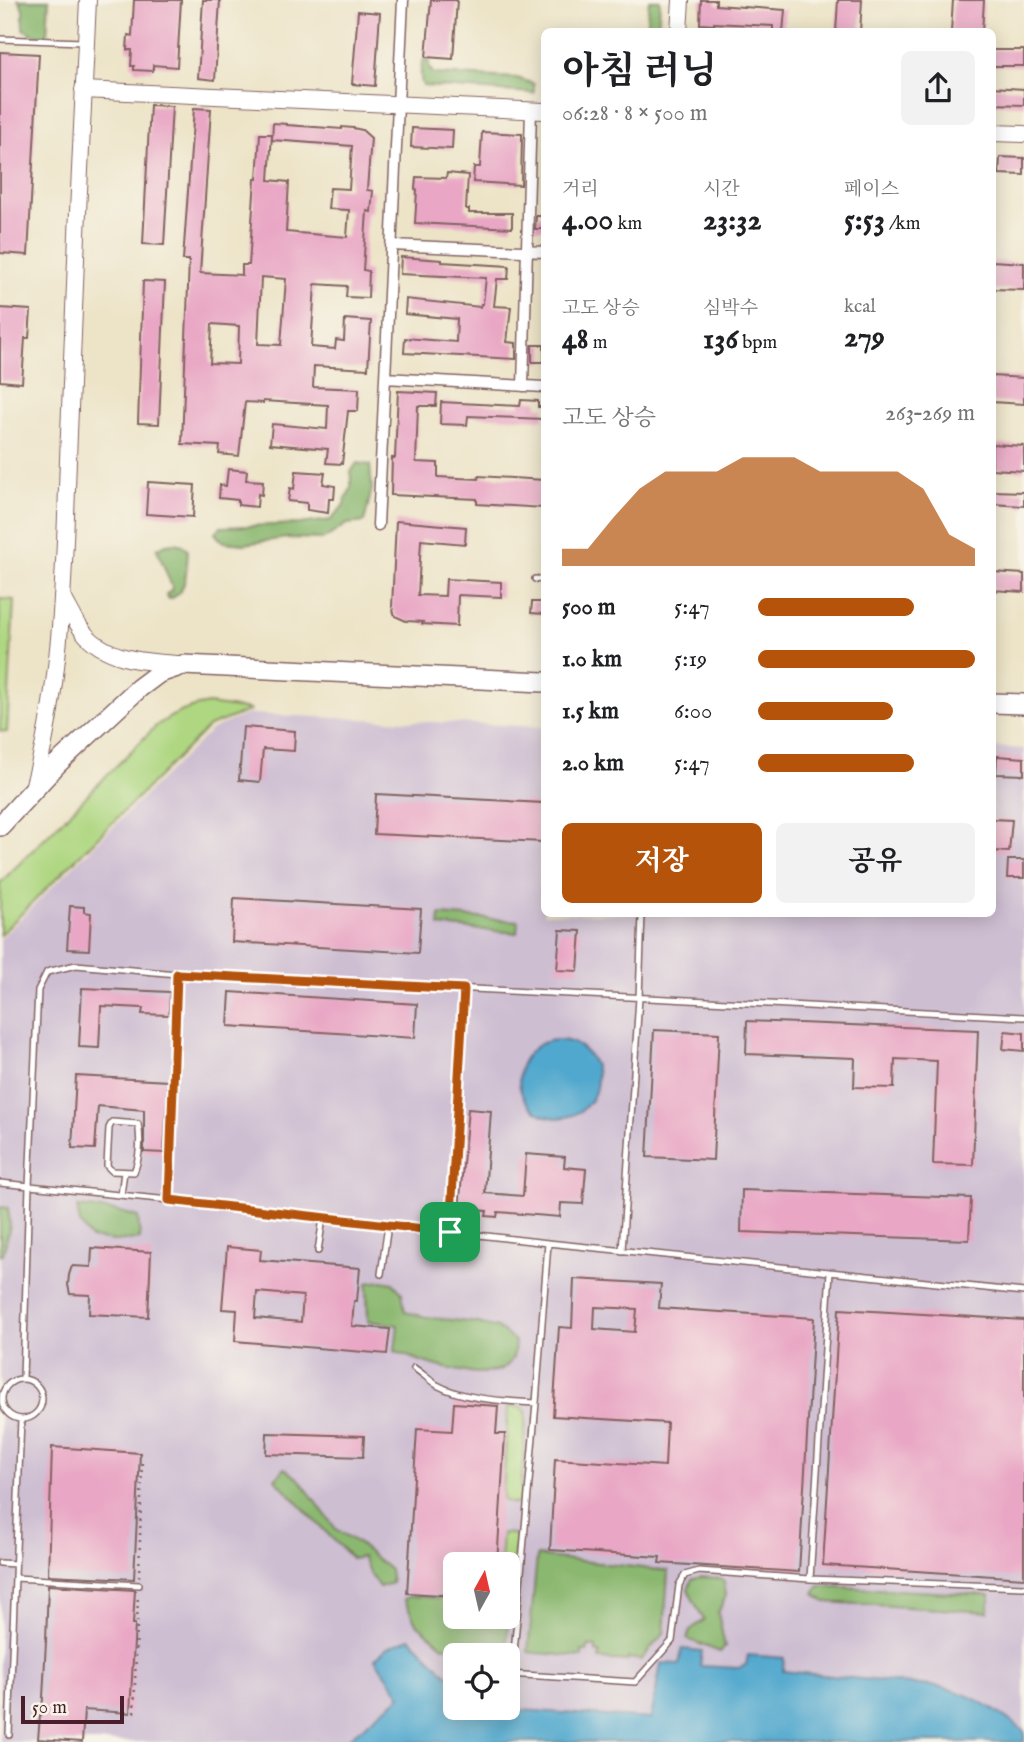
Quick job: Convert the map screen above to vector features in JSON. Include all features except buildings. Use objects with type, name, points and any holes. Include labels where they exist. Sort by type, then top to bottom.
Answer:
[{"type":"highway","points":[[0,826],[57,764],[139,688],[159,673],[183,664],[541,682]]},
{"type":"highway","points":[[996,703],[1024,704]]},
{"type":"main road","points":[[31,794],[54,686],[62,596],[88,0]]},
{"type":"main road","points":[[679,28],[681,0]]},
{"type":"main road","points":[[83,90],[538,111]]},
{"type":"main road","points":[[996,133],[1024,134]]},
{"type":"main road","points":[[62,596],[83,632],[110,652],[130,660],[183,664]]},
{"type":"street","points":[[378,525],[403,0]]},
{"type":"street","points":[[523,386],[527,251],[538,111]]},
{"type":"street","points":[[391,245],[541,251]]},
{"type":"street","points":[[385,378],[541,387]]},
{"type":"lane","points":[[0,39],[86,42]]},
{"type":"lane","points":[[535,579],[541,580]]},
{"type":"lane","points":[[622,1251],[642,917]]},
{"type":"lane","points":[[23,1378],[38,990],[47,971],[76,964],[177,974],[1024,1017]]},
{"type":"lane","points":[[450,1232],[464,989]]},
{"type":"lane","points":[[112,1122],[138,1124],[137,1165],[134,1172],[124,1172],[112,1171],[107,1166],[109,1128],[112,1122]]},
{"type":"lane","points":[[121,1195],[124,1172]]},
{"type":"lane","points":[[0,1183],[1024,1292]]},
{"type":"lane","points":[[318,1251],[323,1218]]},
{"type":"lane","points":[[381,1274],[388,1225]]},
{"type":"lane","points":[[513,1643],[548,1243]]},
{"type":"lane","points":[[810,1579],[830,1272]]},
{"type":"lane","points":[[414,1367],[438,1385],[463,1394],[536,1403]]},
{"type":"lane","points":[[23,1378],[39,1388],[42,1400],[38,1412],[27,1419],[20,1419],[9,1415],[2,1404],[2,1397],[6,1386],[23,1378]]},
{"type":"lane","points":[[9,1735],[20,1419]]},
{"type":"lane","points":[[0,1563],[16,1564]]},
{"type":"lane","points":[[520,1676],[635,1682],[672,1641],[679,1585],[685,1575],[699,1571],[810,1579],[1024,1587]]},
{"type":"lane","points":[[15,1578],[139,1585]]},
{"type":"path","points":[[169,1200],[177,974]]},
{"type":"shaded area","points":[[248,714],[541,727],[541,917],[996,917],[996,747],[1024,749],[1024,1731],[985,1704],[960,1691],[783,1670],[784,1658],[739,1668],[700,1666],[682,1649],[679,1664],[661,1663],[651,1719],[520,1710],[520,1643],[443,1643],[443,1670],[410,1638],[401,1696],[344,1742],[0,1742],[0,939],[212,729]]},
{"type":"green space","points":[[17,0],[49,0],[47,35],[34,35],[23,29],[23,9]]},
{"type":"green space","points":[[649,0],[660,0],[658,28],[646,28]]},
{"type":"green space","points":[[424,59],[429,61],[429,68],[434,74],[517,78],[534,84],[534,93],[423,86],[420,72]]},
{"type":"green space","points":[[357,463],[370,465],[372,489],[364,522],[347,524],[324,539],[287,538],[244,544],[224,542],[215,533],[221,527],[331,520],[343,506],[351,488],[351,472]]},
{"type":"green space","points":[[175,543],[183,545],[188,551],[186,572],[180,591],[169,599],[166,594],[172,587],[157,549]]},
{"type":"green space","points":[[0,599],[14,600],[7,732],[0,731]]},
{"type":"green space","points":[[208,704],[251,710],[209,726],[0,935],[0,883],[157,725],[181,712]]},
{"type":"green space","points":[[440,915],[518,921],[517,933],[439,926]]},
{"type":"green space","points":[[0,1207],[8,1208],[10,1225],[3,1254],[0,1254]]},
{"type":"green space","points":[[77,1207],[117,1211],[138,1217],[140,1239],[114,1241],[90,1238],[80,1223]]},
{"type":"green space","points":[[367,1283],[393,1283],[402,1293],[405,1312],[497,1328],[515,1341],[513,1357],[505,1367],[492,1372],[476,1373],[439,1366],[395,1351],[398,1325],[368,1321]]},
{"type":"green space","points":[[508,1407],[520,1407],[526,1411],[520,1503],[513,1504],[503,1500]]},
{"type":"green space","points":[[284,1468],[299,1479],[336,1529],[390,1570],[392,1583],[379,1587],[362,1557],[352,1559],[275,1479]]},
{"type":"green space","points":[[502,1533],[513,1534],[516,1539],[515,1552],[501,1552]]},
{"type":"green space","points":[[537,1556],[668,1571],[664,1633],[641,1660],[599,1659],[600,1653],[596,1652],[596,1647],[588,1646],[587,1651],[582,1651],[582,1657],[528,1652]]},
{"type":"green space","points":[[702,1577],[724,1581],[726,1595],[718,1613],[725,1647],[720,1652],[687,1639],[690,1630],[704,1620],[688,1590],[692,1579]]},
{"type":"green space","points":[[820,1586],[990,1596],[988,1612],[825,1602],[814,1593]]},
{"type":"green space","points":[[410,1596],[443,1598],[443,1629],[508,1629],[507,1643],[443,1643],[443,1646],[416,1623],[404,1599]]},
{"type":"water","points":[[558,1040],[573,1043],[585,1052],[594,1064],[597,1079],[594,1094],[585,1106],[573,1115],[558,1118],[543,1115],[531,1106],[522,1094],[519,1079],[522,1064],[531,1052],[543,1043]]},
{"type":"water","points":[[410,1638],[443,1670],[443,1720],[520,1720],[520,1710],[651,1719],[661,1663],[679,1664],[682,1649],[702,1651],[700,1666],[739,1668],[746,1665],[748,1655],[784,1658],[783,1671],[952,1690],[985,1704],[1024,1731],[1024,1742],[344,1742],[401,1696],[375,1659],[387,1648]]},
{"type":"route","points":[[177,974],[464,989],[450,1232],[169,1200],[177,974]]}]
